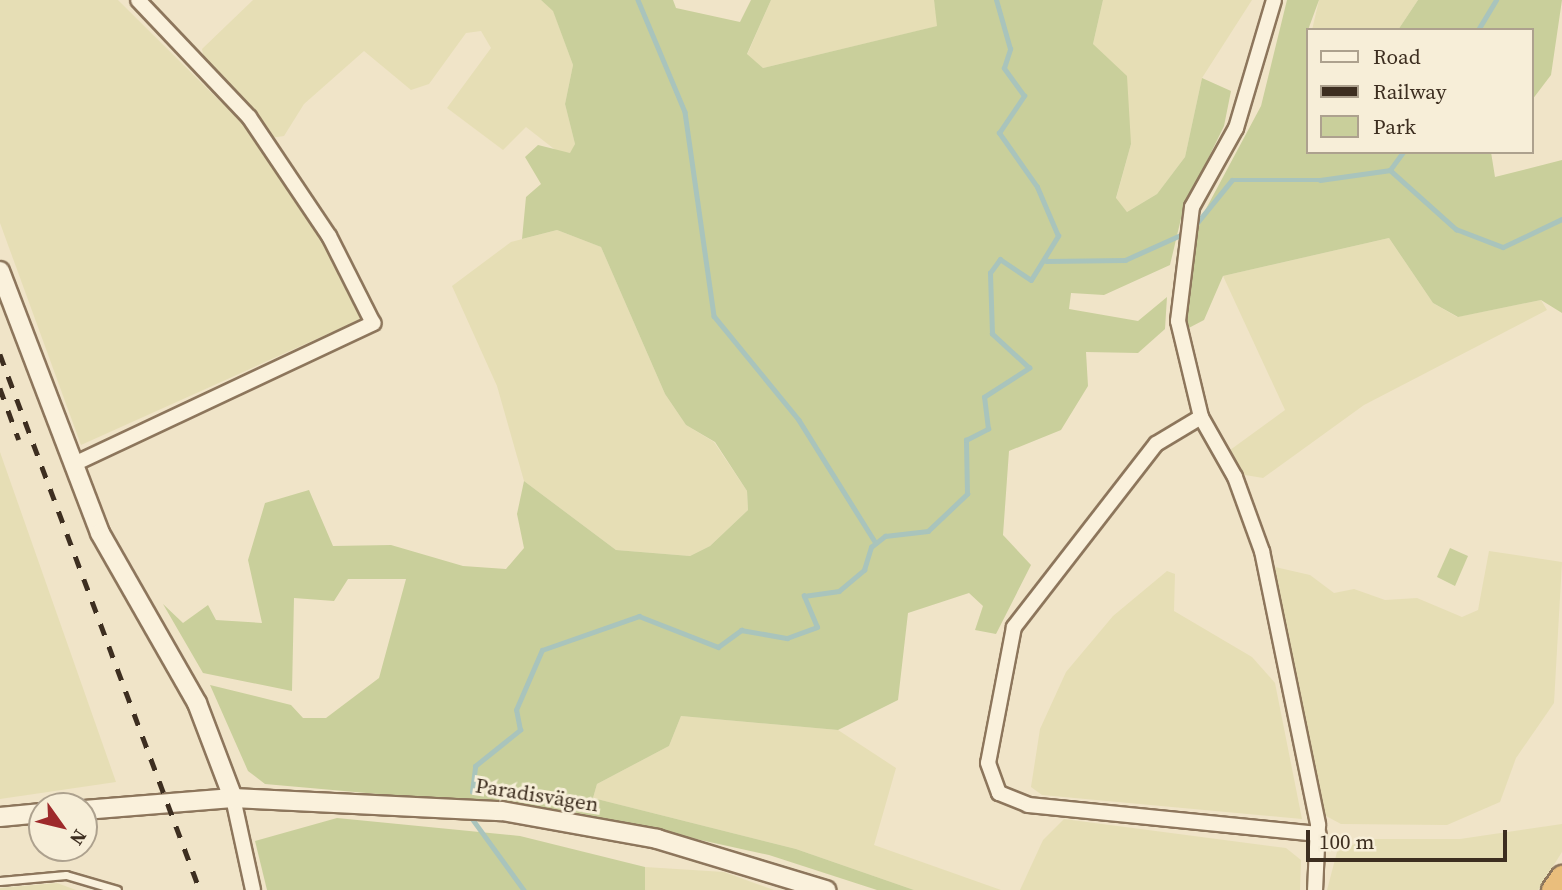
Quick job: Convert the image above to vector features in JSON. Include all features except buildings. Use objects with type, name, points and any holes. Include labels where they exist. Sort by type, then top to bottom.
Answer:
[{"type":"highway","points":[[1553,890],[1562,877]]},
{"type":"street","points":[[74,464],[373,323],[329,236],[249,117],[138,0]]},
{"type":"street","points":[[1274,0],[1236,128],[1192,207],[1178,321],[1201,417],[1235,477],[1262,551],[1319,834],[1315,890]]},
{"type":"street","points":[[0,271],[100,533],[197,703],[233,798],[253,890]]},
{"type":"street","points":[[1201,417],[1156,444],[1014,626],[988,763],[999,793],[1028,805],[1319,834]]},
{"type":"street","name":"Paradisvägen","points":[[98,809],[233,798],[502,811],[657,839],[826,890]]},
{"type":"street","points":[[0,817],[28,815]]},
{"type":"lane","points":[[0,881],[66,875],[117,890]]},
{"type":"shaded area","points":[[0,0],[118,0],[247,128],[330,246],[363,318],[81,445],[0,223]]},
{"type":"shaded area","points":[[253,0],[541,0],[553,10],[573,65],[565,104],[575,144],[571,153],[558,152],[526,127],[503,150],[447,108],[491,48],[481,31],[466,33],[429,84],[411,90],[364,51],[304,104],[284,136],[270,138],[204,60],[202,49]]},
{"type":"shaded area","points":[[771,0],[934,0],[938,26],[763,68],[747,55]]},
{"type":"shaded area","points":[[1103,0],[1252,0],[1202,78],[1185,157],[1157,194],[1127,212],[1116,199],[1131,144],[1093,44]]},
{"type":"shaded area","points":[[1319,0],[1418,0],[1399,28],[1312,28]]},
{"type":"shaded area","points":[[557,230],[601,247],[665,394],[686,425],[714,442],[747,491],[748,510],[710,546],[690,556],[616,550],[524,481],[497,386],[452,286],[511,242]]},
{"type":"shaded area","points":[[1389,238],[1433,303],[1457,317],[1541,300],[1547,310],[1364,405],[1263,478],[1239,474],[1226,453],[1285,410],[1223,276]]},
{"type":"shaded area","points":[[0,452],[116,782],[48,792],[28,792],[28,795],[0,799]]},
{"type":"shaded area","points":[[1489,551],[1562,562],[1554,703],[1516,758],[1500,802],[1447,825],[1341,824],[1326,816],[1300,723],[1275,567],[1310,575],[1334,593],[1354,589],[1385,600],[1417,598],[1462,617],[1478,610]]},
{"type":"shaded area","points":[[1167,571],[1175,574],[1174,611],[1252,657],[1275,683],[1302,819],[1042,795],[1031,787],[1040,729],[1066,672],[1113,616]]},
{"type":"shaded area","points":[[681,716],[838,730],[896,768],[874,845],[1001,890],[914,890],[796,849],[593,798],[597,784],[669,746]]},
{"type":"shaded area","points":[[1064,819],[1286,848],[1301,860],[1300,890],[1020,890],[1043,840]]},
{"type":"shaded area","points":[[1562,824],[1562,852],[1538,890],[1327,890],[1337,852],[1366,839],[1460,839]]},
{"type":"shaded area","points":[[645,867],[724,872],[774,890],[645,890]]},
{"type":"shaded area","points":[[57,883],[76,890],[0,890],[0,888]]},
{"type":"green space","points":[[541,0],[673,0],[676,8],[740,22],[751,0],[771,0],[747,54],[763,68],[937,26],[934,0],[1103,0],[1093,44],[1127,76],[1131,144],[1116,198],[1127,212],[1157,194],[1185,157],[1202,78],[1231,91],[1224,126],[1183,210],[1170,265],[1104,295],[1071,293],[1069,309],[1138,321],[1167,297],[1165,329],[1138,353],[1086,352],[1088,386],[1061,430],[1009,451],[1003,535],[1031,565],[996,634],[975,630],[983,606],[969,593],[908,613],[898,700],[838,730],[681,716],[669,746],[597,784],[593,798],[796,849],[914,890],[877,890],[769,855],[569,811],[265,784],[248,771],[210,685],[291,705],[303,718],[326,718],[379,678],[406,579],[348,579],[334,601],[294,598],[292,691],[203,673],[163,604],[183,623],[208,605],[216,620],[262,623],[248,560],[265,503],[309,490],[333,546],[391,545],[463,566],[506,569],[524,548],[517,514],[524,481],[616,550],[690,556],[710,546],[748,510],[747,491],[715,442],[686,425],[665,394],[601,247],[557,230],[522,239],[526,197],[541,184],[525,157],[538,145],[570,153],[575,144],[565,104],[573,65],[553,11]]},
{"type":"green space","points":[[1287,0],[1319,0],[1309,28],[1306,28],[1306,154],[1491,154],[1495,177],[1562,160],[1562,313],[1541,300],[1458,317],[1433,303],[1389,238],[1223,276],[1204,320],[1183,331],[1200,220],[1261,106]]},
{"type":"green space","points":[[1418,0],[1562,0],[1551,75],[1534,97],[1534,28],[1399,28]]},
{"type":"green space","points":[[1450,548],[1468,556],[1455,586],[1437,577]]},
{"type":"green space","points":[[337,818],[520,836],[645,867],[645,890],[267,890],[255,841]]},
{"type":"waterway","points":[[638,0],[685,112],[714,316],[799,420],[876,543]]},
{"type":"waterway","points":[[472,792],[475,766],[520,730],[516,710],[542,650],[639,616],[718,647],[741,630],[787,638],[817,627],[804,596],[839,591],[864,570],[871,547],[885,536],[928,531],[967,494],[966,440],[988,429],[984,397],[1029,368],[992,334],[990,273],[1000,259],[1031,280],[1058,236],[1037,187],[999,133],[1024,96],[1004,68],[1010,49],[996,0]]},
{"type":"waterway","points":[[1479,28],[1496,0]]},
{"type":"waterway","points":[[1192,229],[1232,180],[1320,180],[1390,170],[1402,154]]},
{"type":"waterway","points":[[1390,170],[1456,229],[1503,247],[1562,219]]},
{"type":"waterway","points":[[1046,261],[1125,260],[1185,233]]},
{"type":"waterway","points":[[471,817],[524,890]]},
{"type":"railway","points":[[0,354],[200,890]]},
{"type":"railway","points":[[0,388],[19,440]]}]
